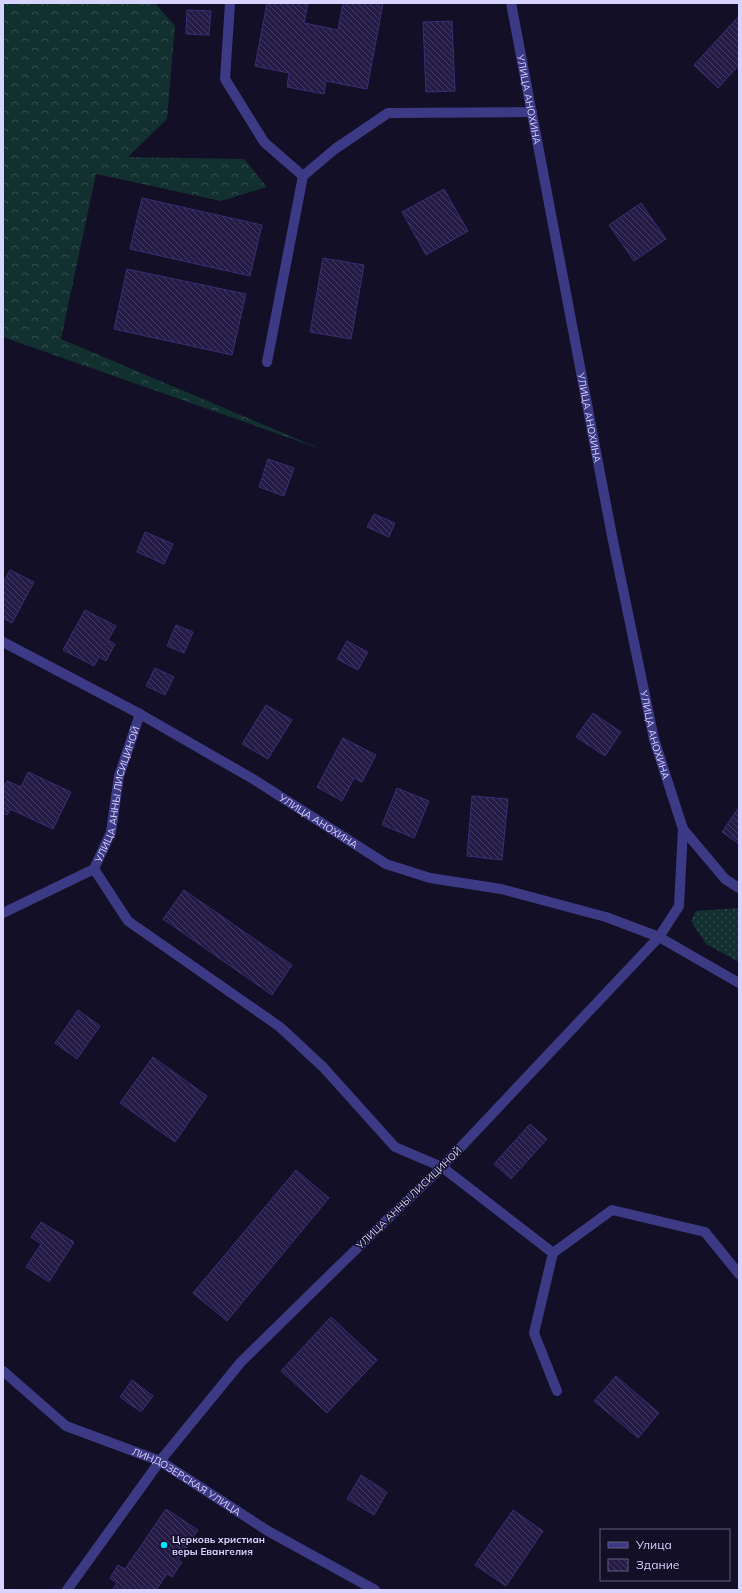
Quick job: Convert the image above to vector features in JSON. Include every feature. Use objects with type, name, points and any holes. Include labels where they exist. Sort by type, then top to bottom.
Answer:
[{"type":"street","points":[[230,3],[225,79],[264,142],[303,176]]},
{"type":"street","name":"УЛИЦА АНОХИНА","points":[[511,3],[612,536],[654,739],[683,828],[679,906],[659,937]]},
{"type":"street","points":[[267,362],[303,176],[335,149],[388,113],[532,112]]},
{"type":"street","name":"УЛИЦА АНОХИНА","points":[[3,642],[140,714],[253,779],[386,864],[430,878],[501,889],[606,917],[659,937],[739,983]]},
{"type":"street","name":"УЛИЦА АННЫ ЛИСИЦИНОЙ","points":[[3,913],[94,869],[111,832],[119,776],[140,714]]},
{"type":"street","name":"УЛИЦА АНОХИНА","points":[[683,828],[725,879],[739,888]]},
{"type":"street","points":[[94,869],[128,921],[280,1027],[323,1067],[395,1147],[442,1167],[553,1253]]},
{"type":"street","name":"УЛИЦА АННЫ ЛИСИЦИНОЙ","points":[[67,1590],[160,1461],[241,1362],[442,1167],[659,937]]},
{"type":"street","points":[[557,1392],[534,1333],[553,1253],[612,1210],[705,1232],[739,1274]]},
{"type":"street","name":"ЛИНДОЗЕРСКАЯ УЛИЦА","points":[[3,1371],[66,1426],[160,1461],[268,1531],[375,1590]]},
{"type":"green space","points":[[3,3],[155,3],[175,26],[167,119],[128,157],[244,159],[267,187],[221,201],[96,174],[61,339],[321,449],[3,337]]},
{"type":"green space","points":[[739,908],[739,962],[706,944],[691,921],[696,911]]},
{"type":"building","points":[[267,3],[308,3],[304,23],[338,30],[343,3],[383,3],[367,89],[326,81],[324,94],[287,87],[289,73],[255,66]]},
{"type":"building","points":[[187,10],[211,11],[209,35],[186,34]]},
{"type":"building","points":[[739,16],[739,65],[718,88],[694,65]]},
{"type":"building","points":[[452,21],[455,91],[426,92],[423,22]]},
{"type":"building","points":[[444,189],[468,231],[426,255],[402,212]]},
{"type":"building","points":[[142,198],[262,225],[250,276],[130,249]]},
{"type":"building","points":[[641,203],[666,239],[634,261],[609,225]]},
{"type":"building","points":[[323,258],[364,265],[351,339],[310,332]]},
{"type":"building","points":[[127,269],[246,294],[232,355],[114,329]]},
{"type":"building","points":[[268,459],[294,468],[284,496],[259,487]]},
{"type":"building","points":[[374,514],[395,523],[389,537],[367,527]]},
{"type":"building","points":[[145,532],[173,544],[164,564],[137,552]]},
{"type":"building","points":[[10,570],[34,582],[12,623],[3,618],[3,583]]},
{"type":"building","points":[[85,610],[116,626],[108,640],[115,644],[106,661],[99,657],[94,666],[63,650]]},
{"type":"building","points":[[176,625],[193,632],[184,653],[167,646]]},
{"type":"building","points":[[347,641],[368,652],[358,670],[337,659]]},
{"type":"building","points":[[155,668],[174,677],[165,695],[146,686]]},
{"type":"building","points":[[266,705],[292,720],[268,759],[242,744]]},
{"type":"building","points":[[593,713],[621,732],[605,756],[576,737]]},
{"type":"building","points":[[343,738],[376,755],[362,782],[354,778],[342,801],[317,787]]},
{"type":"building","points":[[28,772],[71,792],[53,829],[10,809],[7,815],[3,813],[3,788],[7,781],[21,787]]},
{"type":"building","points":[[397,788],[429,801],[414,838],[382,825]]},
{"type":"building","points":[[472,796],[508,799],[502,860],[467,856]]},
{"type":"building","points":[[739,807],[739,844],[722,832]]},
{"type":"building","points":[[184,890],[292,965],[272,995],[163,919]]},
{"type":"building","points":[[78,1010],[100,1026],[77,1059],[55,1043]]},
{"type":"building","points":[[153,1057],[207,1096],[175,1142],[120,1103]]},
{"type":"building","points":[[530,1124],[547,1139],[511,1179],[494,1164]]},
{"type":"building","points":[[296,1170],[329,1198],[227,1321],[193,1293]]},
{"type":"building","points":[[41,1222],[74,1242],[49,1282],[26,1267],[41,1244],[31,1237]]},
{"type":"building","points":[[331,1317],[377,1360],[327,1413],[281,1371]]},
{"type":"building","points":[[616,1376],[659,1413],[638,1438],[594,1401]]},
{"type":"building","points":[[132,1380],[153,1396],[141,1412],[120,1397]]},
{"type":"building","points":[[361,1475],[387,1492],[374,1515],[347,1499]]},
{"type":"building","name":"Церковь христиан веры Евангелия","points":[[166,1509],[198,1530],[178,1560],[182,1562],[172,1577],[167,1574],[156,1590],[112,1590],[117,1583],[110,1578],[118,1565],[125,1569]]},
{"type":"building","points":[[513,1510],[543,1531],[506,1586],[475,1565]]},
{"type":"place","name":"Церковь христиан веры Евангелия","points":[[164,1545]]}]
